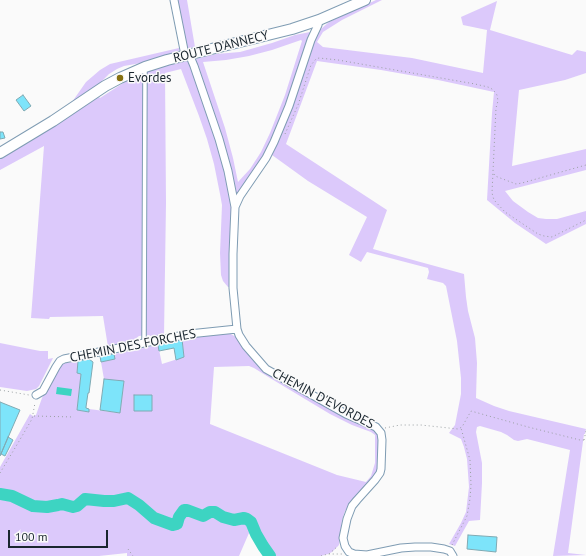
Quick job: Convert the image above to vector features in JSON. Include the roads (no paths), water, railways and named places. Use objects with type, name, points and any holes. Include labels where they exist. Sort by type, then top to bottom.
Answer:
[{"type":"main road","name":"ROUTE D'ANNECY","points":[[0,153],[53,121],[105,86],[144,67],[292,29],[319,20],[365,0]]},
{"type":"street","name":"CHEMIN D'EVORDES","points":[[174,0],[187,55],[194,66],[219,139],[228,171],[235,207],[232,254],[233,288],[237,329],[239,335],[246,346],[266,369],[335,409],[376,427],[379,430],[382,436],[381,469],[375,480],[352,506],[347,518],[343,538],[347,550],[353,554],[367,555],[401,548],[444,548],[452,554]]},
{"type":"street","name":"CHEMIN D'EVORDES","points":[[235,207],[240,196],[266,158],[274,142],[289,106],[319,20]]},
{"type":"street","name":"CHEMIN DES FORCHES","points":[[36,395],[43,391],[56,366],[62,360],[189,334],[237,329]]},
{"type":"lane","points":[[144,67],[144,344]]},
{"type":"waterway","points":[[0,494],[12,496],[33,506],[47,507],[62,504],[73,507],[77,506],[85,499],[114,501],[128,498],[154,518],[173,525],[177,524],[179,517],[184,510],[203,516],[210,512],[215,512],[223,517],[234,520],[244,518],[251,522],[256,534],[270,556]]},
{"type":"place","name":"Evordes","points":[[120,78]]}]
